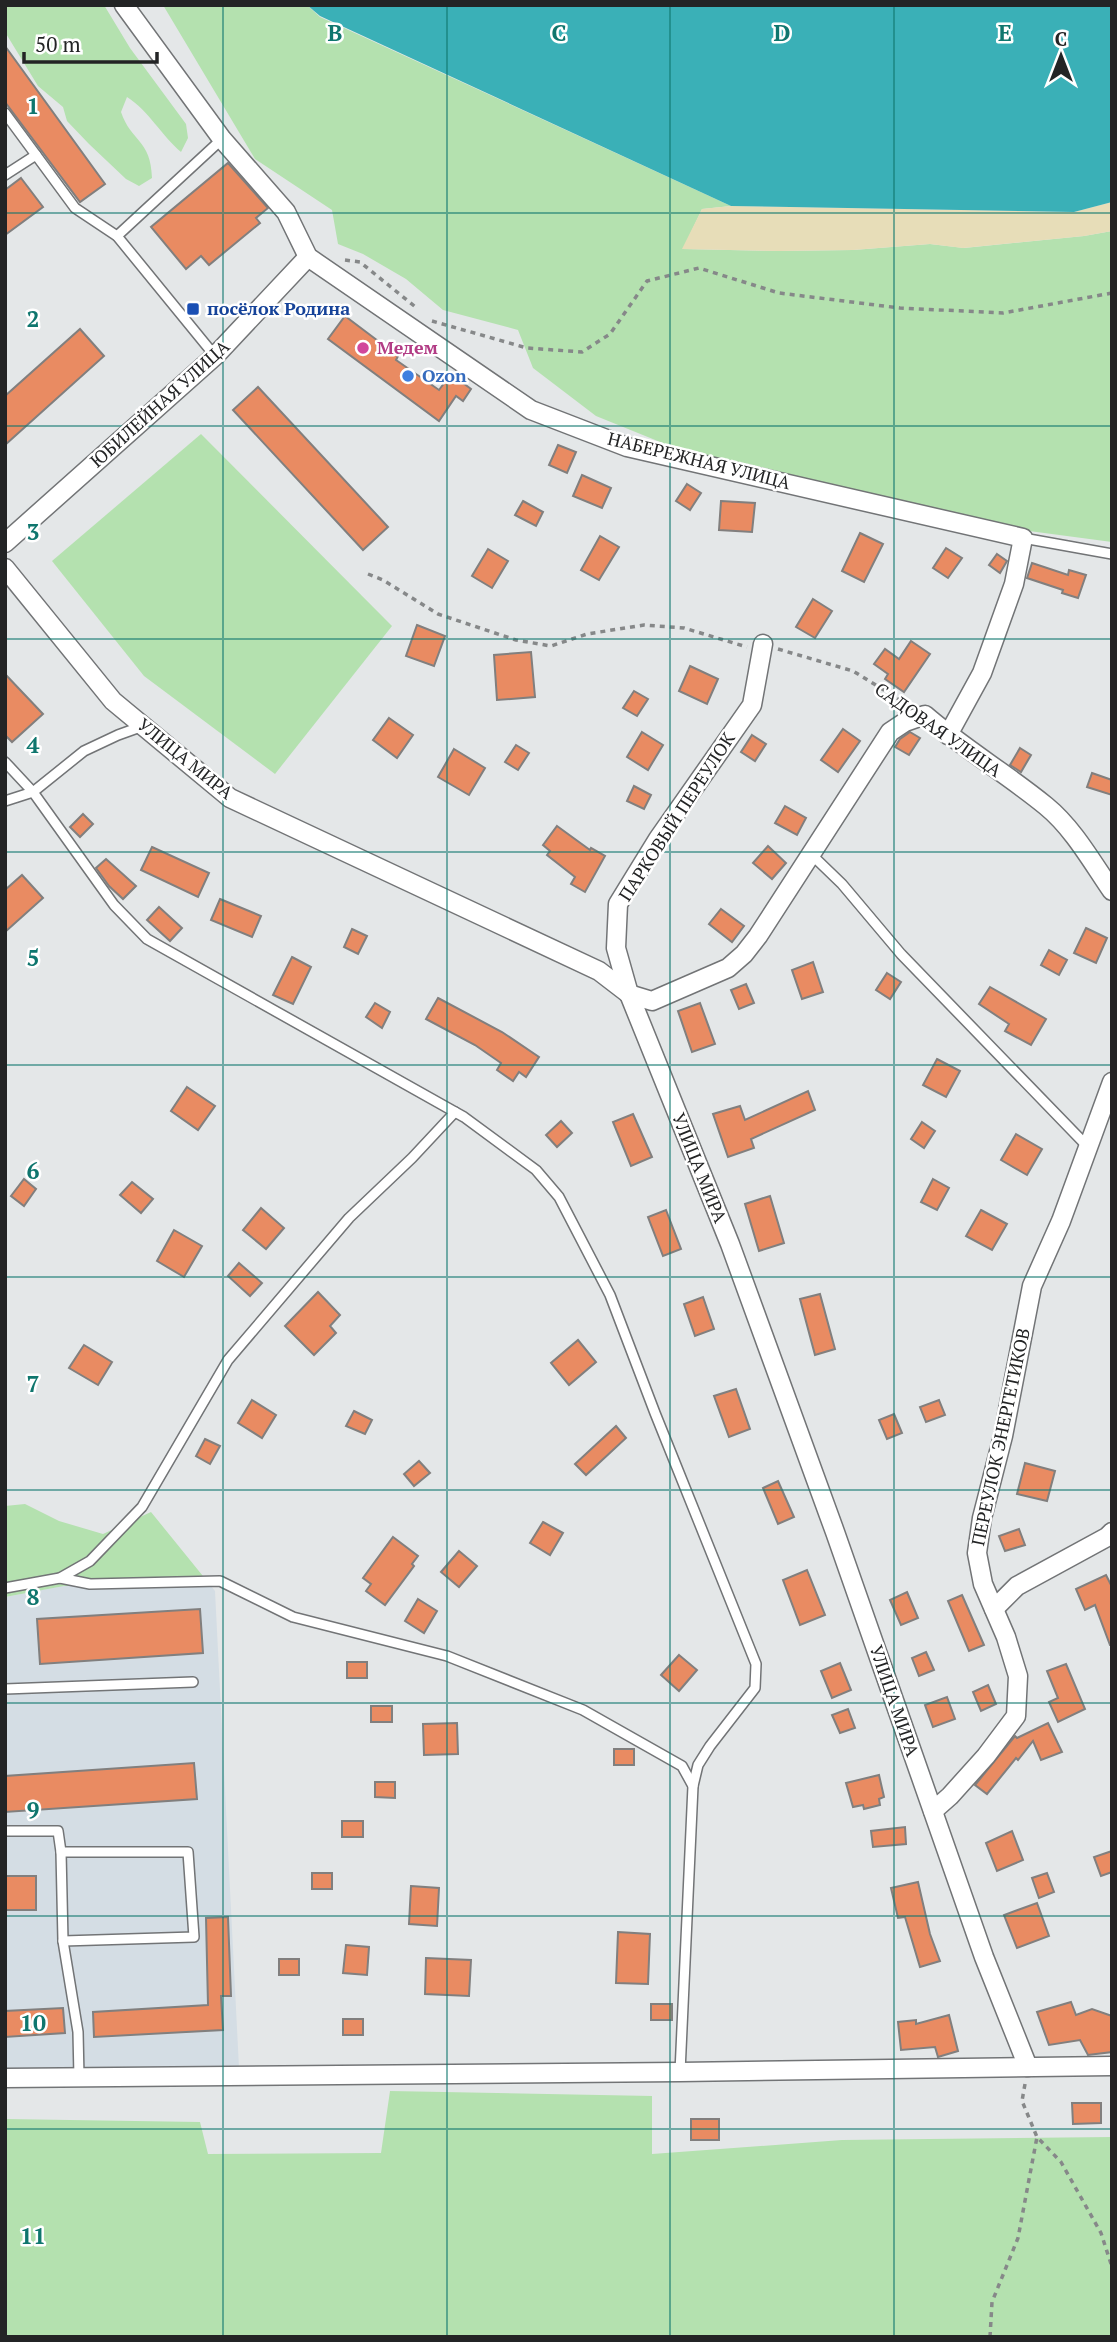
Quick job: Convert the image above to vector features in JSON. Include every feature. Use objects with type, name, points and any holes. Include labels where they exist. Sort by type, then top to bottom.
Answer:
[{"type":"street","name":"НАБЕРЕЖНАЯ УЛИЦА","points":[[124,5],[222,139],[286,212],[308,257],[531,410],[626,447],[1023,538]]},
{"type":"street","name":"ЮБИЛЕЙНАЯ УЛИЦА","points":[[5,543],[215,356],[308,257]]},
{"type":"street","points":[[948,735],[982,673],[1014,584],[1023,538]]},
{"type":"street","name":"УЛИЦА МИРА","points":[[5,568],[113,701],[230,798],[598,971],[629,994],[730,1244],[835,1532],[984,1956],[1028,2067]]},
{"type":"street","name":"ПАРКОВЫЙ ПЕРЕУЛОК","points":[[629,994],[616,948],[618,904],[658,839],[752,705],[763,644]]},
{"type":"street","points":[[629,994],[652,1000],[727,968],[744,954],[812,855],[890,732],[905,722],[925,715]]},
{"type":"street","name":"САДОВАЯ УЛИЦА","points":[[925,715],[948,735],[1047,807],[1077,841],[1112,891]]},
{"type":"street","name":"ПЕРЕУЛОК ЭНЕРГЕТИКОВ","points":[[933,1811],[986,1756],[1016,1716],[1018,1676],[995,1609],[983,1584],[976,1553],[1003,1436],[1032,1286],[1061,1220],[1112,1082]]},
{"type":"street","points":[[995,1609],[1017,1586],[1110,1537]]},
{"type":"street","points":[[5,2078],[1112,2066]]},
{"type":"lane","points":[[5,113],[75,208],[117,236],[215,356]]},
{"type":"lane","points":[[117,236],[222,139]]},
{"type":"lane","points":[[5,175],[36,155]]},
{"type":"lane","name":"НАБЕРЕЖНАЯ УЛИЦА","points":[[1023,538],[1112,554]]},
{"type":"lane","points":[[5,801],[33,792],[84,751],[118,734],[143,726]]},
{"type":"lane","points":[[5,762],[33,792],[114,905],[147,939],[464,1117],[536,1170],[559,1197],[610,1294],[655,1413],[757,1664],[755,1688],[710,1746],[698,1765],[693,1786],[680,2072]]},
{"type":"lane","points":[[812,855],[842,884],[901,954],[1088,1147]]},
{"type":"lane","points":[[5,1588],[60,1578],[90,1561],[142,1507],[228,1360],[349,1218],[412,1158],[455,1112]]},
{"type":"lane","points":[[60,1578],[90,1584],[220,1581],[293,1616],[447,1656],[583,1710],[682,1766],[693,1786]]},
{"type":"lane","points":[[5,1689],[193,1682]]},
{"type":"lane","points":[[5,1831],[58,1831],[63,1941],[78,2032],[79,2077]]},
{"type":"lane","points":[[61,1852],[188,1852],[194,1937],[63,1941]]},
{"type":"path","points":[[308,257],[360,262],[422,312]]},
{"type":"path","points":[[432,321],[527,348],[582,352],[610,334],[647,281],[699,268],[779,293],[900,308],[1003,313],[1112,293]]},
{"type":"path","name":"САДОВАЯ УЛИЦА","points":[[368,574],[383,580],[438,614],[516,640],[551,646],[587,634],[644,625],[684,628],[759,650],[763,644],[853,671],[925,715]]},
{"type":"path","points":[[1028,2067],[1022,2101],[1037,2137],[1061,2162],[1101,2233],[1112,2267]]},
{"type":"path","points":[[990,2337],[992,2302],[1018,2238],[1037,2137]]},
{"type":"shaded area","points":[[64,1586],[211,1586],[215,1591],[239,2068],[5,2069],[5,1597]]},
{"type":"green space","points":[[5,5],[104,5],[130,48],[186,124],[188,138],[181,152],[142,109],[127,97],[121,112],[148,155],[152,178],[139,186],[126,179],[67,121],[63,107],[38,86],[5,32]]},
{"type":"green space","points":[[163,5],[307,5],[320,17],[731,206],[702,209],[683,249],[853,250],[930,244],[964,248],[1112,231],[1112,542],[1006,528],[729,464],[670,446],[596,416],[533,368],[518,330],[443,310],[406,279],[363,254],[338,244],[332,210],[255,159]]},
{"type":"green space","points":[[201,434],[392,626],[275,774],[144,676],[52,561]]},
{"type":"green space","points":[[25,1504],[59,1521],[103,1534],[151,1512],[211,1586],[64,1586],[5,1597],[5,1506]]},
{"type":"green space","points":[[390,2091],[652,2096],[652,2154],[842,2140],[1112,2137],[1112,2337],[5,2337],[5,2119],[200,2122],[208,2154],[381,2153]]},
{"type":"sand","points":[[1112,202],[1112,231],[1084,236],[963,248],[930,244],[853,250],[682,249],[702,209],[731,206],[1074,212]]},
{"type":"water","points":[[307,5],[1112,5],[1112,202],[1074,212],[731,206],[320,16]]},
{"type":"building","points":[[5,46],[105,184],[80,202],[5,102]]},
{"type":"building","points":[[228,163],[268,208],[256,218],[260,223],[209,265],[201,256],[186,269],[151,227]]},
{"type":"building","points":[[21,178],[43,207],[5,235],[5,190]]},
{"type":"building","points":[[345,316],[398,356],[396,360],[439,390],[451,374],[471,389],[463,401],[456,396],[439,421],[328,339]]},
{"type":"building","points":[[80,329],[104,356],[5,445],[5,396]]},
{"type":"building","points":[[258,387],[388,527],[363,550],[233,410]]},
{"type":"building","points":[[558,445],[576,452],[567,473],[549,465]]},
{"type":"building","points":[[582,475],[611,488],[602,508],[573,496]]},
{"type":"building","points":[[687,484],[701,493],[690,510],[676,501]]},
{"type":"building","points":[[523,501],[543,512],[536,526],[515,515]]},
{"type":"building","points":[[721,501],[755,503],[752,532],[719,530]]},
{"type":"building","points":[[860,533],[883,544],[864,582],[842,571]]},
{"type":"building","points":[[600,536],[619,547],[599,580],[581,570]]},
{"type":"building","points":[[946,548],[962,558],[948,578],[933,568]]},
{"type":"building","points":[[488,549],[508,561],[492,588],[472,576]]},
{"type":"building","points":[[997,554],[1007,561],[1000,573],[989,565]]},
{"type":"building","points":[[1032,563],[1068,575],[1069,570],[1086,575],[1078,598],[1027,578]]},
{"type":"building","points":[[813,599],[832,611],[815,638],[796,627]]},
{"type":"building","points":[[417,625],[445,636],[434,666],[406,656]]},
{"type":"building","points":[[911,641],[930,654],[904,692],[885,679],[888,674],[874,664],[885,649],[899,659]]},
{"type":"building","points":[[531,652],[535,697],[497,700],[494,655]]},
{"type":"building","points":[[690,666],[718,679],[707,704],[679,691]]},
{"type":"building","points":[[5,674],[43,714],[12,742],[5,735]]},
{"type":"building","points":[[634,691],[648,699],[637,716],[623,708]]},
{"type":"building","points":[[389,718],[413,735],[397,758],[373,740]]},
{"type":"building","points":[[843,729],[860,741],[838,772],[821,760]]},
{"type":"building","points":[[642,732],[663,745],[648,770],[627,757]]},
{"type":"building","points":[[910,732],[920,738],[909,755],[895,747],[900,739]]},
{"type":"building","points":[[752,735],[766,744],[755,761],[741,752]]},
{"type":"building","points":[[516,745],[529,753],[518,770],[505,762]]},
{"type":"building","points":[[1020,748],[1031,755],[1021,772],[1010,765]]},
{"type":"building","points":[[454,749],[485,768],[469,795],[438,777]]},
{"type":"building","points":[[1092,773],[1112,780],[1112,795],[1087,787]]},
{"type":"building","points":[[634,786],[651,795],[644,809],[627,801]]},
{"type":"building","points":[[785,806],[806,818],[797,835],[775,823]]},
{"type":"building","points":[[83,814],[93,824],[80,837],[70,827]]},
{"type":"building","points":[[557,826],[590,850],[591,848],[605,856],[585,892],[571,884],[575,877],[547,855],[550,851],[543,845]]},
{"type":"building","points":[[768,846],[786,863],[772,879],[753,863]]},
{"type":"building","points":[[152,847],[209,873],[198,897],[141,870]]},
{"type":"building","points":[[106,859],[136,886],[123,899],[96,868]]},
{"type":"building","points":[[22,875],[43,898],[5,932],[5,890]]},
{"type":"building","points":[[220,899],[261,916],[252,937],[211,920]]},
{"type":"building","points":[[159,907],[182,928],[170,941],[147,920]]},
{"type":"building","points":[[721,909],[744,926],[732,942],[709,924]]},
{"type":"building","points":[[1086,928],[1107,938],[1096,963],[1074,953]]},
{"type":"building","points":[[352,929],[367,936],[358,954],[344,947]]},
{"type":"building","points":[[1049,950],[1067,960],[1059,975],[1041,965]]},
{"type":"building","points":[[292,957],[311,967],[293,1004],[273,995]]},
{"type":"building","points":[[813,962],[823,992],[802,999],[792,970]]},
{"type":"building","points":[[887,973],[901,982],[890,999],[876,990]]},
{"type":"building","points":[[746,984],[754,1003],[739,1009],[731,990]]},
{"type":"building","points":[[990,987],[1046,1019],[1031,1045],[1005,1031],[1009,1024],[979,1004]]},
{"type":"building","points":[[438,998],[502,1032],[539,1057],[526,1077],[519,1072],[513,1081],[497,1070],[501,1063],[475,1045],[426,1019]]},
{"type":"building","points":[[375,1003],[390,1012],[382,1028],[366,1017]]},
{"type":"building","points":[[700,1003],[715,1044],[692,1052],[678,1011]]},
{"type":"building","points":[[937,1059],[960,1071],[946,1097],[923,1085]]},
{"type":"building","points":[[187,1087],[215,1106],[198,1130],[171,1111]]},
{"type":"building","points":[[808,1091],[815,1110],[751,1139],[754,1148],[728,1157],[713,1114],[740,1106],[745,1120]]},
{"type":"building","points":[[633,1114],[652,1157],[631,1166],[613,1122]]},
{"type":"building","points":[[561,1121],[572,1133],[557,1147],[546,1135]]},
{"type":"building","points":[[922,1122],[935,1131],[924,1148],[911,1139]]},
{"type":"building","points":[[1016,1134],[1042,1149],[1027,1175],[1001,1160]]},
{"type":"building","points":[[24,1179],[36,1189],[24,1206],[11,1196]]},
{"type":"building","points":[[933,1179],[949,1188],[937,1210],[921,1202]]},
{"type":"building","points":[[132,1182],[153,1199],[141,1213],[120,1195]]},
{"type":"building","points":[[770,1196],[784,1243],[759,1251],[745,1204]]},
{"type":"building","points":[[261,1208],[284,1228],[266,1249],[243,1230]]},
{"type":"building","points":[[666,1210],[681,1249],[663,1256],[648,1217]]},
{"type":"building","points":[[981,1210],[1007,1224],[992,1250],[966,1236]]},
{"type":"building","points":[[174,1230],[202,1246],[184,1277],[157,1261]]},
{"type":"building","points":[[239,1263],[262,1283],[250,1296],[228,1276]]},
{"type":"building","points":[[318,1292],[340,1315],[330,1326],[336,1333],[314,1355],[285,1326]]},
{"type":"building","points":[[820,1294],[835,1349],[815,1355],[800,1299]]},
{"type":"building","points":[[703,1297],[714,1329],[695,1336],[684,1304]]},
{"type":"building","points":[[578,1340],[596,1362],[569,1385],[551,1363]]},
{"type":"building","points":[[84,1345],[112,1362],[98,1385],[69,1368]]},
{"type":"building","points":[[736,1389],[750,1429],[729,1437],[714,1396]]},
{"type":"building","points":[[252,1400],[276,1415],[262,1438],[238,1423]]},
{"type":"building","points":[[939,1400],[945,1415],[926,1422],[920,1407]]},
{"type":"building","points":[[354,1411],[372,1420],[365,1434],[346,1426]]},
{"type":"building","points":[[894,1414],[902,1433],[887,1439],[879,1420]]},
{"type":"building","points":[[616,1426],[626,1438],[586,1475],[575,1464]]},
{"type":"building","points":[[205,1439],[220,1446],[210,1464],[196,1456]]},
{"type":"building","points":[[419,1461],[430,1473],[414,1486],[404,1474]]},
{"type":"building","points":[[1025,1463],[1055,1471],[1047,1501],[1017,1494]]},
{"type":"building","points":[[778,1481],[794,1517],[778,1524],[763,1488]]},
{"type":"building","points":[[543,1522],[563,1533],[550,1555],[530,1543]]},
{"type":"building","points":[[1019,1529],[1025,1545],[1005,1551],[999,1536]]},
{"type":"building","points":[[393,1537],[418,1556],[412,1564],[414,1566],[385,1605],[366,1591],[371,1584],[363,1578]]},
{"type":"building","points":[[459,1551],[477,1566],[459,1587],[441,1572]]},
{"type":"building","points":[[807,1570],[825,1615],[800,1625],[783,1580]]},
{"type":"building","points":[[1106,1575],[1112,1587],[1112,1645],[1095,1605],[1085,1610],[1076,1589]]},
{"type":"building","points":[[907,1592],[918,1618],[901,1625],[890,1600]]},
{"type":"building","points":[[962,1595],[984,1645],[969,1651],[948,1601]]},
{"type":"building","points":[[418,1599],[437,1611],[424,1633],[405,1621]]},
{"type":"building","points":[[200,1609],[203,1653],[40,1664],[37,1619]]},
{"type":"building","points":[[926,1652],[934,1670],[919,1676],[912,1658]]},
{"type":"building","points":[[679,1655],[697,1670],[679,1691],[661,1675]]},
{"type":"building","points":[[347,1662],[367,1662],[367,1678],[347,1678]]},
{"type":"building","points":[[840,1663],[851,1690],[832,1698],[821,1671]]},
{"type":"building","points":[[1066,1664],[1085,1709],[1058,1722],[1049,1702],[1058,1698],[1047,1671]]},
{"type":"building","points":[[988,1685],[996,1704],[981,1711],[973,1692]]},
{"type":"building","points":[[947,1697],[955,1719],[933,1727],[925,1705]]},
{"type":"building","points":[[371,1706],[392,1706],[392,1722],[371,1722]]},
{"type":"building","points":[[848,1709],[855,1728],[840,1733],[832,1715]]},
{"type":"building","points":[[457,1723],[458,1754],[424,1755],[423,1724]]},
{"type":"building","points":[[1048,1723],[1062,1752],[1041,1760],[1033,1741],[987,1794],[975,1785],[1015,1736],[1017,1738]]},
{"type":"building","points":[[614,1749],[634,1749],[634,1765],[614,1765]]},
{"type":"building","points":[[194,1763],[197,1799],[5,1812],[5,1776]]},
{"type":"building","points":[[879,1775],[884,1797],[879,1799],[880,1805],[864,1809],[863,1805],[853,1807],[846,1783]]},
{"type":"building","points":[[375,1782],[395,1782],[395,1798],[375,1797]]},
{"type":"building","points":[[342,1821],[363,1821],[363,1837],[342,1837]]},
{"type":"building","points":[[905,1827],[906,1844],[873,1847],[871,1831]]},
{"type":"building","points":[[1012,1831],[1023,1860],[997,1871],[986,1843]]},
{"type":"building","points":[[1112,1851],[1112,1872],[1101,1876],[1094,1857]]},
{"type":"building","points":[[312,1873],[332,1873],[332,1889],[312,1889]]},
{"type":"building","points":[[1047,1873],[1054,1892],[1039,1898],[1032,1878]]},
{"type":"building","points":[[5,1876],[36,1876],[36,1910],[5,1910]]},
{"type":"building","points":[[918,1882],[930,1934],[940,1961],[920,1967],[905,1917],[898,1918],[891,1888]]},
{"type":"building","points":[[411,1886],[439,1888],[437,1926],[409,1924]]},
{"type":"building","points":[[1037,1903],[1049,1936],[1017,1948],[1004,1915]]},
{"type":"building","points":[[228,1917],[231,1996],[221,1996],[223,2030],[94,2037],[93,2012],[208,2005],[206,1918]]},
{"type":"building","points":[[618,1932],[650,1934],[648,1984],[616,1983]]},
{"type":"building","points":[[346,1945],[369,1947],[367,1975],[343,1973]]},
{"type":"building","points":[[426,1958],[471,1960],[469,1996],[425,1994]]},
{"type":"building","points":[[279,1959],[299,1959],[299,1975],[279,1975]]},
{"type":"building","points":[[1071,2002],[1076,2015],[1092,2009],[1112,2016],[1112,2052],[1088,2055],[1080,2040],[1049,2045],[1037,2012]]},
{"type":"building","points":[[651,2004],[672,2004],[672,2020],[651,2020]]},
{"type":"building","points":[[63,2008],[65,2033],[5,2037],[5,2011]]},
{"type":"building","points":[[949,2015],[958,2051],[938,2057],[935,2047],[901,2050],[898,2022],[916,2020],[916,2024]]},
{"type":"building","points":[[343,2019],[363,2019],[363,2035],[343,2035]]},
{"type":"building","points":[[1072,2103],[1101,2103],[1101,2123],[1073,2124]]},
{"type":"building","points":[[691,2119],[719,2119],[719,2140],[691,2140]]},
{"type":"place","name":"посёлок Родина","points":[[193,309]]},
{"type":"place","name":"Медем","points":[[363,348]]},
{"type":"place","name":"Ozon","points":[[408,376]]}]
